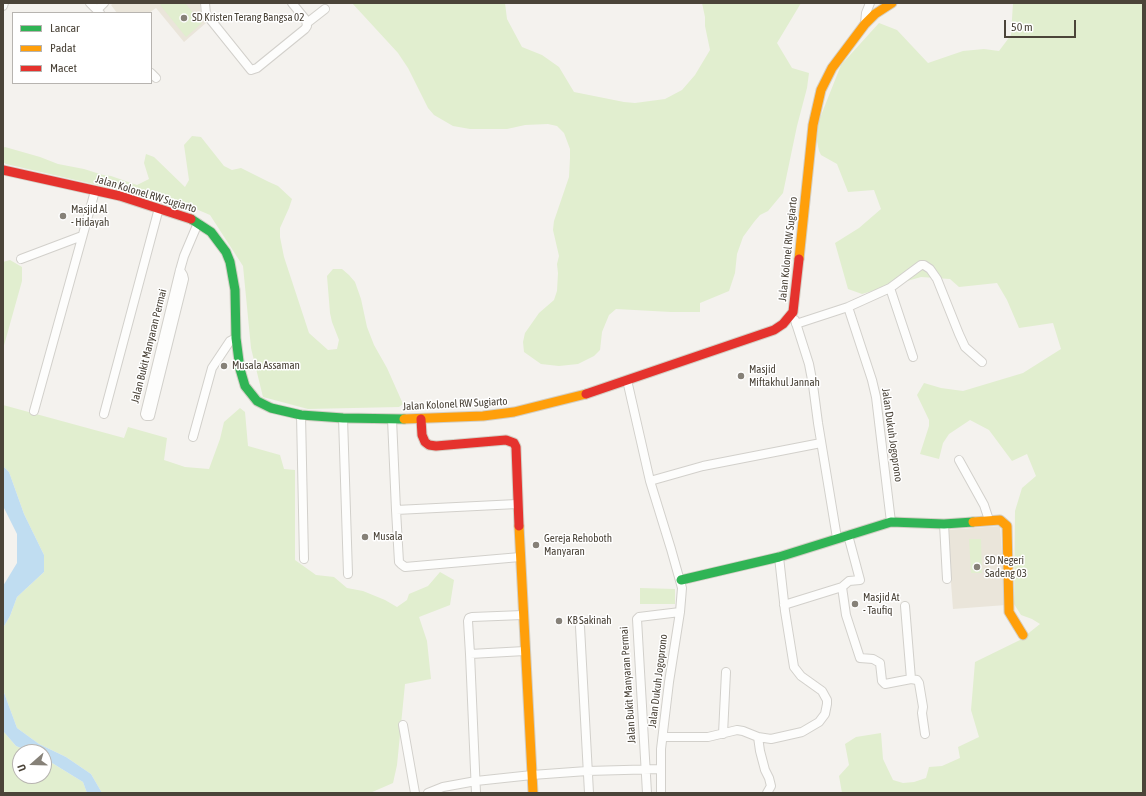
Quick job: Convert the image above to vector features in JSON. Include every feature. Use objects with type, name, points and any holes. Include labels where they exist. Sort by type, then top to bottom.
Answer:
[{"type":"main road","name":"Jalan Kolonel RW Sugiarto","points":[[3,170],[95,191],[159,208],[189,218],[211,232],[226,252],[230,262],[235,290],[237,356],[245,386],[257,401],[271,408],[301,415],[392,419],[483,416],[514,412],[574,398],[774,330],[783,324],[793,312],[813,126],[821,90],[832,68],[865,24],[892,3]]},
{"type":"main road","points":[[421,419],[422,435],[425,442],[429,445],[436,446],[506,440],[514,443],[516,447],[520,557],[533,793]]},
{"type":"main road","points":[[681,580],[779,557],[891,522],[944,524],[1000,520],[1007,526],[1009,612],[1023,635]]},
{"type":"street","points":[[90,3],[98,11],[104,3]]},
{"type":"street","points":[[205,3],[206,14],[251,70],[257,68],[305,29],[307,23],[325,9]]},
{"type":"street","points":[[292,3],[307,23]]},
{"type":"street","points":[[865,24],[866,13],[870,3]]},
{"type":"street","points":[[34,411],[95,191]]},
{"type":"street","points":[[104,414],[159,208]]},
{"type":"street","name":"Jalan Bukit Manyaran Permai","points":[[180,270],[184,279],[150,416],[146,416],[145,414],[180,270],[184,256],[198,223]]},
{"type":"street","points":[[21,259],[82,236]]},
{"type":"street","points":[[796,324],[848,307],[890,288],[921,265],[926,266],[937,279],[965,347],[982,362]]},
{"type":"street","points":[[890,288],[913,358]]},
{"type":"street","name":"Jalan Dukuh Jogoprono","points":[[848,307],[872,380],[876,397],[891,522]]},
{"type":"street","points":[[793,312],[809,364],[838,538]]},
{"type":"street","points":[[192,437],[212,368],[230,341],[236,338]]},
{"type":"street","name":"Jalan Dukuh Jogoprono","points":[[627,380],[650,481],[681,580],[682,597],[669,682],[661,749],[661,793]]},
{"type":"street","points":[[301,415],[304,559]]},
{"type":"street","points":[[344,418],[348,574]]},
{"type":"street","points":[[392,419],[399,562],[405,567],[520,557]]},
{"type":"street","points":[[650,481],[703,466],[821,443]]},
{"type":"street","points":[[959,460],[984,505],[989,520]]},
{"type":"street","points":[[396,510],[518,504]]},
{"type":"street","points":[[944,524],[947,579]]},
{"type":"street","points":[[784,605],[842,587],[849,581],[860,580],[848,535]]},
{"type":"street","name":"Jalan Dukuh Jogoprono","points":[[663,737],[708,737],[737,730],[758,737],[771,738],[802,732],[819,722],[825,714],[827,700],[822,691],[801,676],[794,667],[784,605],[779,557]]},
{"type":"street","points":[[842,587],[846,615],[860,658],[873,659],[880,664],[882,681],[885,684],[911,679],[917,680],[919,683],[925,734]]},
{"type":"street","points":[[905,606],[911,679]]},
{"type":"street","name":"Jalan Bukit Manyaran Permai","points":[[647,793],[636,619],[639,617],[680,612]]},
{"type":"street","points":[[476,793],[468,621],[469,618],[472,617],[523,615]]},
{"type":"street","points":[[580,627],[589,793]]},
{"type":"street","points":[[470,654],[525,651]]},
{"type":"street","points":[[723,734],[726,672]]},
{"type":"street","points":[[403,725],[415,793]]},
{"type":"street","points":[[758,737],[765,770],[771,786],[767,793]]},
{"type":"street","points":[[428,793],[443,787],[476,781],[532,775],[587,771],[661,769]]},
{"type":"shaded area","name":"SD Kristen Terang Bangsa 02","points":[[114,3],[200,3],[200,8],[206,23],[184,42],[156,8],[150,12],[116,12],[111,5]]},
{"type":"shaded area","name":"SD Negeri Sadeng 03","points":[[1000,526],[1006,605],[953,609],[947,530]]},
{"type":"green space","points":[[162,3],[185,3],[202,23],[186,37],[160,5]]},
{"type":"green space","points":[[352,3],[505,3],[507,19],[522,47],[542,55],[559,67],[574,92],[635,103],[665,99],[682,90],[695,75],[710,50],[702,3],[801,3],[777,43],[792,68],[809,73],[807,88],[797,126],[783,193],[768,211],[760,215],[743,237],[737,254],[735,273],[729,291],[700,303],[700,312],[616,309],[609,315],[602,332],[600,350],[594,356],[578,364],[559,366],[541,364],[524,352],[523,342],[525,333],[539,313],[554,300],[557,291],[557,264],[559,256],[553,230],[554,221],[569,177],[570,158],[570,149],[564,133],[557,126],[548,124],[525,125],[507,129],[470,129],[453,126],[434,115],[428,108],[408,68],[398,53]]},
{"type":"green space","points":[[1013,3],[1143,3],[1143,793],[842,793],[839,776],[849,765],[845,744],[856,737],[881,733],[883,759],[893,780],[903,783],[914,782],[926,778],[929,767],[942,766],[960,758],[958,747],[979,737],[971,710],[975,662],[1020,640],[1040,624],[1021,615],[1014,604],[1015,511],[1022,488],[1036,476],[1027,454],[1012,461],[989,430],[970,420],[949,434],[943,443],[939,459],[920,454],[929,426],[929,420],[917,395],[924,383],[941,388],[963,391],[1023,373],[1061,349],[1053,323],[1019,328],[1007,300],[997,283],[959,287],[950,279],[921,277],[862,294],[848,289],[835,243],[859,228],[881,209],[874,190],[848,192],[837,164],[821,155],[819,151],[817,141],[818,123],[841,65],[879,23],[897,30],[928,63],[963,51],[984,49],[999,51],[1011,35]]},
{"type":"green space","points":[[192,136],[201,137],[224,166],[232,170],[241,168],[278,186],[292,199],[280,228],[280,237],[284,257],[309,333],[328,350],[337,349],[339,340],[330,313],[327,276],[333,269],[342,269],[355,282],[361,299],[367,327],[374,345],[387,368],[403,404],[399,407],[308,409],[263,397],[251,348],[243,266],[210,215],[189,206],[6,164],[3,162],[3,148],[5,147],[58,164],[111,176],[137,185],[149,179],[144,163],[146,154],[154,157],[185,187],[189,180],[184,145]]},
{"type":"green space","points":[[10,260],[22,267],[22,281],[3,349],[3,262]]},
{"type":"green space","points":[[3,405],[124,438],[128,427],[167,438],[164,460],[185,467],[209,469],[220,439],[224,422],[240,408],[245,412],[248,446],[280,455],[284,469],[295,470],[295,560],[316,575],[334,577],[347,588],[363,591],[385,600],[397,607],[407,600],[409,594],[428,586],[440,572],[454,580],[450,605],[419,617],[427,641],[431,679],[405,684],[397,765],[393,783],[370,793],[102,793],[91,774],[66,757],[52,750],[52,744],[39,744],[17,728],[3,690],[3,628],[10,616],[17,597],[44,572],[44,555],[24,514],[9,472],[3,466]]},
{"type":"green space","points":[[969,539],[981,539],[982,573],[971,573]]},
{"type":"green space","points":[[640,588],[675,589],[675,604],[640,604]]},
{"type":"green space","points":[[3,731],[14,744],[12,744],[12,784],[52,784],[52,763],[83,782],[87,793],[5,793],[3,790]]},
{"type":"water","points":[[3,466],[9,472],[24,514],[44,555],[44,572],[17,597],[10,616],[3,628],[3,586],[17,563],[17,534],[3,506]]},
{"type":"water","points":[[3,690],[17,728],[39,744],[14,744],[3,731]]},
{"type":"water","points":[[52,750],[66,757],[91,774],[102,793],[87,793],[83,782],[52,763]]},
{"type":"traffic: fast","points":[[191,219],[211,232],[226,252],[230,262],[235,290],[236,338],[240,369],[245,386],[257,401],[271,408],[301,415],[343,418],[404,419]]},
{"type":"traffic: fast","points":[[681,580],[779,557],[891,522],[944,524],[973,522]]},
{"type":"traffic: slow","points":[[799,259],[813,125],[821,90],[832,68],[865,24],[875,14],[892,3]]},
{"type":"traffic: slow","points":[[404,419],[483,416],[514,412],[586,394]]},
{"type":"traffic: slow","points":[[973,522],[1000,520],[1007,526],[1009,612],[1023,635]]},
{"type":"traffic: slow","points":[[519,526],[533,793]]},
{"type":"traffic: jam","points":[[3,170],[120,196],[191,219]]},
{"type":"traffic: jam","points":[[586,394],[774,330],[783,324],[793,312],[799,259]]},
{"type":"traffic: jam","points":[[421,419],[422,435],[425,442],[429,445],[436,446],[506,440],[514,443],[516,447],[519,526]]},
{"type":"place","name":"SD Kristen Terang Bangsa 02","points":[[184,18]]},
{"type":"place","name":"Masjid Al - Hidayah","points":[[63,216]]},
{"type":"place","name":"Musala Assaman","points":[[224,366]]},
{"type":"place","name":"Masjid Miftakhul Jannah","points":[[741,376]]},
{"type":"place","name":"Musala","points":[[365,537]]},
{"type":"place","name":"Gereja Rehoboth Manyaran","points":[[536,545]]},
{"type":"place","name":"SD Negeri Sadeng 03","points":[[977,567]]},
{"type":"place","name":"Masjid At - Taufiq","points":[[855,604]]},
{"type":"place","name":"KB Sakinah","points":[[559,621]]}]
